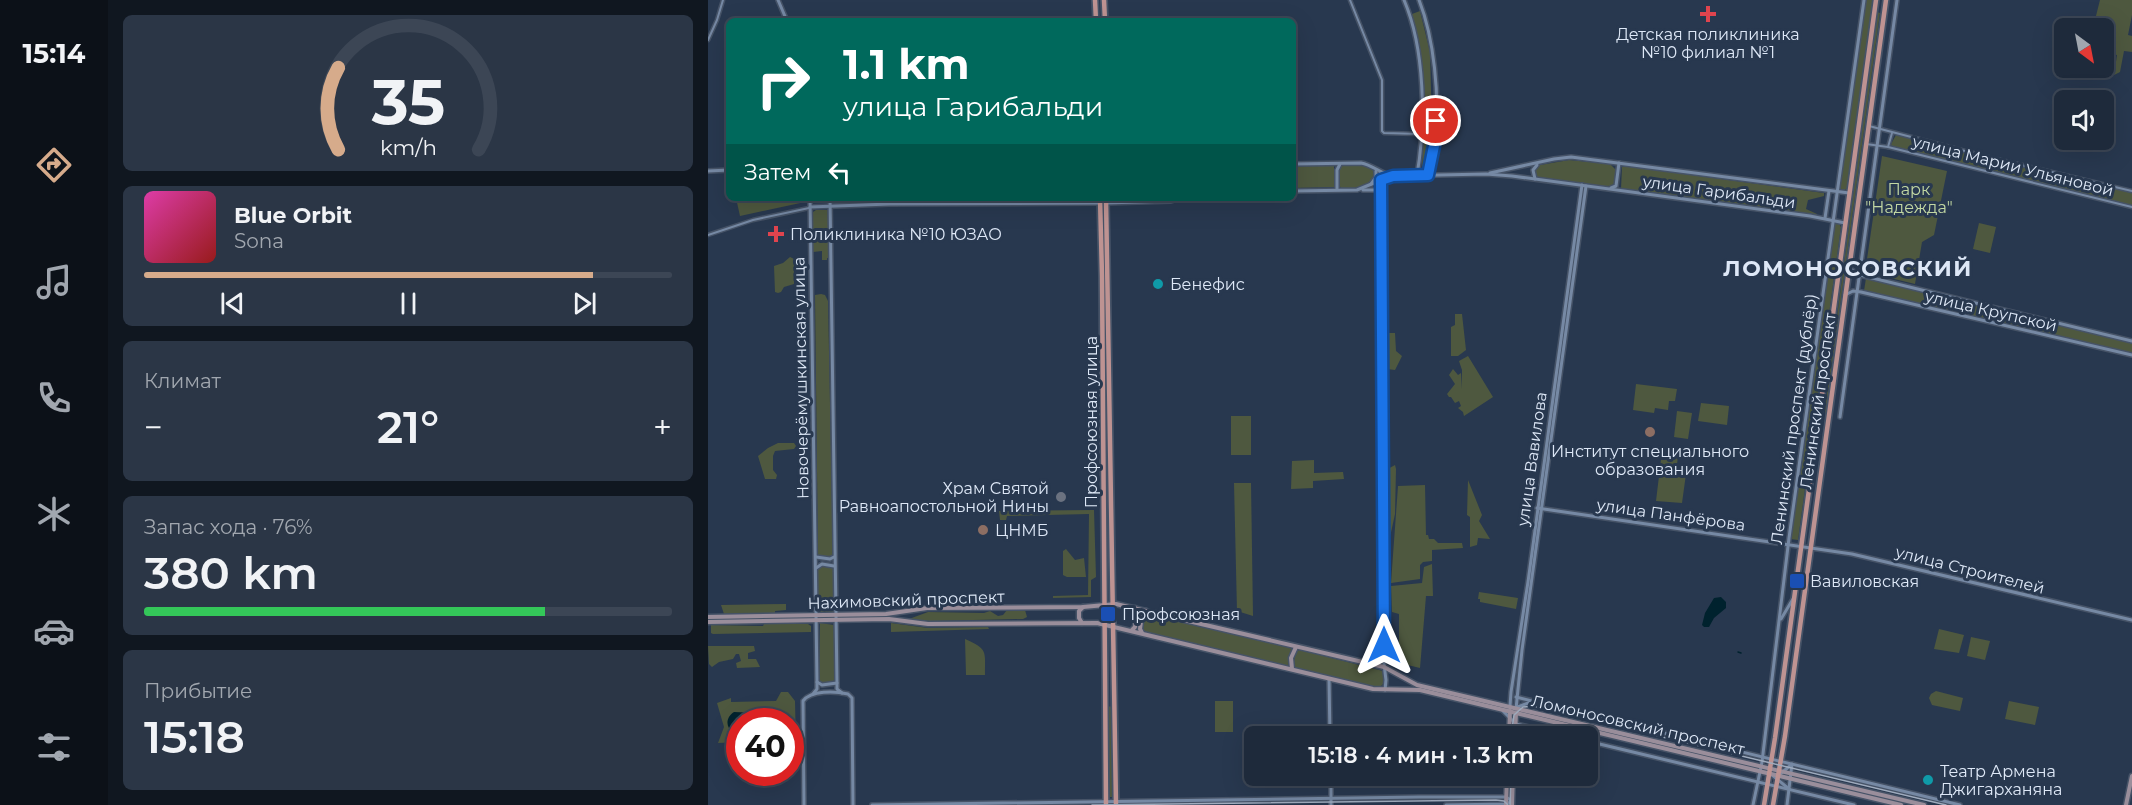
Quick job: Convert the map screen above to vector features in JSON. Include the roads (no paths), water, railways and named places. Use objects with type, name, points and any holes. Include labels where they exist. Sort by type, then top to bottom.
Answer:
[{"type":"main road","points":[[1095,0],[1096,18]]},
{"type":"main road","points":[[1104,0],[1105,18]]},
{"type":"main road","name":"Ленинский проспект","points":[[1764,805],[1802,546],[1876,0]]},
{"type":"main road","name":"Ленинский проспект","points":[[1773,805],[1780,775],[1809,547],[1886,0]]},
{"type":"main road","name":"Профсоюзная улица","points":[[1103,201],[1116,804]]},
{"type":"main road","name":"Профсоюзная улица","points":[[1103,201],[1106,804]]},
{"type":"main road","points":[[1113,604],[1384,668],[1417,685],[1514,709]]},
{"type":"main road","name":"Нахимовский проспект","points":[[708,622],[836,617],[895,613],[927,608],[1083,607],[1113,604]]},
{"type":"main road","points":[[1082,623],[1079,611],[1083,607]]},
{"type":"main road","points":[[1131,630],[1136,627],[1135,608]]},
{"type":"main road","points":[[1142,633],[1140,629],[1142,614],[1146,611]]},
{"type":"main road","points":[[895,613],[893,617],[896,620]]},
{"type":"main road","name":"Нахимовский проспект","points":[[708,617],[817,618]]},
{"type":"main road","name":"Нахимовский проспект","points":[[836,617],[928,624],[1082,623],[1113,626]]},
{"type":"main road","points":[[1113,626],[1375,690],[1419,690],[1510,713]]},
{"type":"main road","points":[[1292,669],[1291,658],[1297,647]]},
{"type":"main road","name":"улица Вавилова","points":[[1510,726],[1510,713],[1514,709]]},
{"type":"main road","name":"улица Вавилова","points":[[1514,709],[1516,724]]},
{"type":"main road","name":"Ломоносовский проспект","points":[[1514,709],[1761,769]]},
{"type":"main road","name":"Ломоносовский проспект","points":[[1514,709],[1761,769]]},
{"type":"main road","points":[[1761,769],[1780,775],[1868,792],[1900,805]]},
{"type":"main road","points":[[1791,776],[1886,799],[1924,805]]},
{"type":"main road","points":[[2126,805],[2132,776]]},
{"type":"main road","points":[[1506,805],[1507,786]]},
{"type":"main road","points":[[1512,803],[1513,786]]},
{"type":"street","points":[[708,40],[723,0]]},
{"type":"street","points":[[778,0],[786,18]]},
{"type":"street","points":[[1350,0],[1382,80],[1382,131],[1384,133],[1421,134]]},
{"type":"street","points":[[1404,0],[1416,40],[1421,100],[1418,175]]},
{"type":"street","points":[[1419,0],[1426,18],[1434,64],[1436,136],[1428,175]]},
{"type":"street","name":"Ленинский проспект (дублёр)","points":[[1753,805],[1761,769],[1788,544],[1864,0]]},
{"type":"street","points":[[1840,417],[1897,0]]},
{"type":"street","name":"улица Марии Ульяновой","points":[[1869,126],[2132,191]]},
{"type":"street","name":"улица Марии Ульяновой","points":[[1888,147],[1892,133]]},
{"type":"street","name":"улица Марии Ульяновой","points":[[1866,144],[1888,147],[2132,207]]},
{"type":"street","name":"улица Гарибальди","points":[[1486,174],[1572,157],[1850,193]]},
{"type":"street","points":[[1535,179],[1533,170],[1541,162]]},
{"type":"street","points":[[1337,190],[1337,170],[1342,163]]},
{"type":"street","points":[[1610,189],[1616,186],[1619,163]]},
{"type":"street","name":"улица Гарибальди","points":[[1296,164],[1366,164],[1393,176],[1486,174],[1535,179],[1833,219],[1846,223]]},
{"type":"street","points":[[1370,185],[1376,177],[1375,168]]},
{"type":"street","points":[[708,171],[726,170]]},
{"type":"street","points":[[1379,171],[1381,180],[1385,690]]},
{"type":"street","points":[[1357,190],[1393,176]]},
{"type":"street","name":"улица Вавилова","points":[[1514,709],[1584,186]]},
{"type":"street","points":[[1296,191],[1376,190],[1380,194]]},
{"type":"street","points":[[1825,218],[1829,191]]},
{"type":"street","name":"Новочерёмушкинская улица","points":[[804,805],[802,701],[817,689],[810,201]]},
{"type":"street","name":"Новочерёмушкинская улица","points":[[830,201],[837,689],[852,698],[853,805]]},
{"type":"street","points":[[708,235],[753,220],[810,207],[1096,201]]},
{"type":"street","name":"улица Крупской","points":[[1848,268],[1860,275],[2132,341]]},
{"type":"street","name":"улица Крупской","points":[[1845,295],[1857,292],[2132,355]]},
{"type":"street","name":"улица Вавилова","points":[[1514,709],[1511,692],[1512,680],[1539,509]]},
{"type":"street","name":"улица Панфёрова","points":[[1539,509],[1802,546]]},
{"type":"street","name":"улица Строителей","points":[[1802,546],[1852,554],[2132,620]]},
{"type":"street","points":[[816,557],[830,559],[835,555]]},
{"type":"street","points":[[816,568],[822,564],[831,564],[835,567]]},
{"type":"street","points":[[1104,588],[1108,592],[1112,588]]},
{"type":"street","points":[[1779,621],[1794,597]]},
{"type":"street","points":[[1104,645],[1109,640],[1113,645]]},
{"type":"street","points":[[1329,679],[1330,726]]},
{"type":"street","points":[[1512,680],[1515,683],[1518,680]]},
{"type":"street","points":[[817,682],[822,685],[837,683]]},
{"type":"street","points":[[1499,704],[1507,701],[1511,692]]},
{"type":"street","points":[[813,694],[842,693]]},
{"type":"street","points":[[1516,697],[1960,805]]},
{"type":"street","points":[[1105,698],[1109,703],[1115,699]]},
{"type":"street","points":[[1514,709],[1533,702]]},
{"type":"street","points":[[1105,711],[1106,707],[1112,705],[1115,711]]},
{"type":"street","points":[[1503,711],[1516,724],[1524,726]]},
{"type":"street","points":[[1681,748],[1684,738]]},
{"type":"street","points":[[1598,744],[1854,805]]},
{"type":"street","points":[[1790,790],[1780,775],[1792,764]]},
{"type":"street","points":[[1787,805],[1792,764]]},
{"type":"street","points":[[1759,782],[1769,771]]},
{"type":"street","points":[[1868,792],[1870,783]]},
{"type":"street","points":[[1331,786],[1331,805]]},
{"type":"street","points":[[872,805],[1116,804],[1506,797],[1512,803],[1506,805],[1446,805]]},
{"type":"water","points":[[1721,597],[1726,602],[1726,608],[1714,618],[1709,627],[1704,627],[1702,625],[1705,613],[1714,598]]},
{"type":"tram line","points":[[1512,726],[1514,715],[1523,707],[1533,706],[1946,805]]},
{"type":"tram line","points":[[1510,805],[1511,786]]},
{"type":"tram line","points":[[1092,805],[1496,800],[1504,801],[1508,805]]},
{"type":"place","name":"Детская поликлиника №10 филиал №1","points":[[1708,14]]},
{"type":"place","name":"Поликлиника №10 ЮЗАО","points":[[776,234]]},
{"type":"place","name":"Бенефис","points":[[1158,284]]},
{"type":"place","name":"Институт специального образования","points":[[1650,432]]},
{"type":"place","name":"Храм Святой Равноапостольной Нины","points":[[1061,497]]},
{"type":"place","name":"ЦНМБ","points":[[983,530]]},
{"type":"place","name":"Вавиловская","points":[[1797,581]]},
{"type":"place","name":"Профсоюзная","points":[[1108,614]]},
{"type":"place","name":"Театр Армена Джигарханяна","points":[[1928,780]]},
{"type":"district","name":"ЛОМОНОСОВСКИЙ","points":[[1848,268]]},
{"type":"park label","name":"Парк \"Надежда\"","points":[[1909,198]]}]
